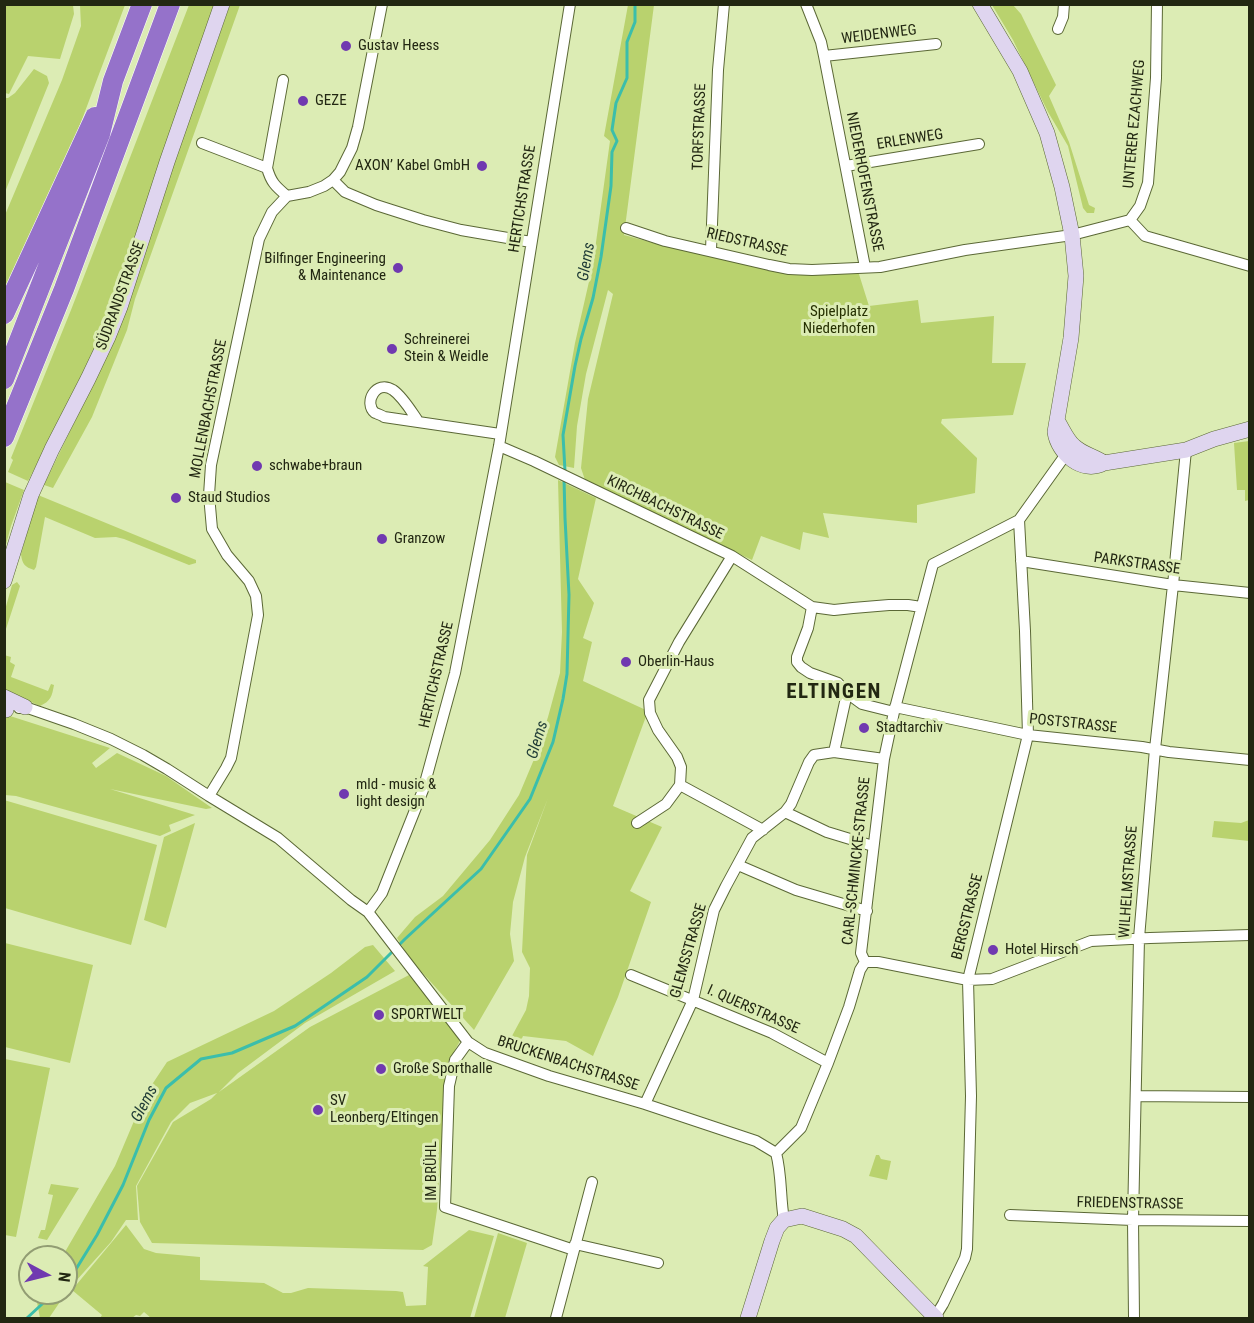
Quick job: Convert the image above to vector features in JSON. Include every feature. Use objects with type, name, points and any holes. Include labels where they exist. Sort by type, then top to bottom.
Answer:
[{"type":"highway","points":[[4,314],[84,137],[113,81],[142,4]]},
{"type":"highway","points":[[4,437],[64,289],[170,4]]},
{"type":"highway","points":[[4,379],[100,134],[113,81]]},
{"type":"street","name":"SÜDRANDSTRASSE","points":[[4,581],[31,495],[51,449],[108,337],[120,306],[222,4]]},
{"type":"street","points":[[283,80],[267,168],[275,186],[287,196],[309,192],[333,180],[340,172],[352,148],[382,4]]},
{"type":"street","name":"HERTICHSTRASSE","points":[[368,912],[382,893],[423,790],[455,673],[500,440],[570,4]]},
{"type":"street","name":"TORFSTRASSE","points":[[711,250],[718,70],[724,4]]},
{"type":"street","name":"NIEDERHOFENSTRASSE","points":[[806,4],[821,42],[865,267],[880,267],[965,250],[1072,235]]},
{"type":"street","points":[[980,4],[1020,71],[1047,133],[1072,235],[1076,276],[1071,338],[1058,422],[1069,450]]},
{"type":"street","points":[[1058,29],[1063,17],[1064,4]]},
{"type":"street","name":"UNTERER EZACHWEG","points":[[1130,219],[1140,206],[1148,183],[1156,78],[1157,4]]},
{"type":"street","name":"WEIDENWEG","points":[[824,56],[936,44]]},
{"type":"street","points":[[202,143],[267,168]]},
{"type":"street","name":"ERLENWEG","points":[[846,166],[979,144]]},
{"type":"street","points":[[333,180],[345,192],[423,220],[461,230],[531,242]]},
{"type":"street","name":"MOLLENBACHSTRASSE","points":[[209,796],[231,758],[258,615],[256,596],[249,581],[227,555],[213,529],[209,495],[211,465],[259,239],[272,212],[287,196]]},
{"type":"street","points":[[1072,235],[1130,219],[1145,236],[1250,266]]},
{"type":"street","name":"RIEDSTRASSE","points":[[626,228],[665,241],[789,269],[865,267]]},
{"type":"street","points":[[418,421],[500,440]]},
{"type":"street","points":[[1069,450],[1095,456],[1104,462],[1113,462],[1186,450],[1250,429]]},
{"type":"street","name":"KIRCHBACHSTRASSE","points":[[500,440],[559,473],[732,556],[812,607],[834,610],[889,605],[921,607]]},
{"type":"street","points":[[1019,520],[1069,450]]},
{"type":"street","name":"WILHELMSTRASSE","points":[[1134,1318],[1133,1220],[1139,938],[1155,749],[1186,450]]},
{"type":"street","name":"CARL-SCHMINCKE-STRASSE","points":[[776,1153],[801,1128],[849,1007],[860,970],[866,962],[861,953],[884,759],[933,564],[1019,520]]},
{"type":"street","name":"BERGSTRASSE","points":[[935,1318],[944,1304],[967,1249],[971,1096],[968,980],[1028,735],[1019,520]]},
{"type":"street","points":[[637,823],[666,804],[680,785],[681,767],[677,757],[658,730],[650,713],[649,700],[679,642],[732,556]]},
{"type":"street","name":"PARKSTRASSE","points":[[1021,561],[1173,585],[1250,592]]},
{"type":"street","name":"POSTSTRASSE","points":[[812,607],[797,662],[810,673],[838,683],[862,704],[1028,735],[1250,760]]},
{"type":"street","points":[[834,752],[847,693]]},
{"type":"street","points":[[5,706],[25,707]]},
{"type":"street","name":"BRUCKENBACHSTRASSE","points":[[25,707],[74,724],[143,754],[278,838],[368,912],[468,1042],[485,1053],[549,1076],[645,1104],[756,1141],[776,1153]]},
{"type":"street","name":"GLEMSSTRASSE","points":[[645,1104],[693,1000],[714,910],[752,838],[785,812],[791,804],[808,762],[814,755],[834,752],[884,759]]},
{"type":"street","points":[[680,785],[763,830]]},
{"type":"street","points":[[785,812],[827,832],[873,846]]},
{"type":"street","points":[[738,865],[796,890],[867,911]]},
{"type":"street","points":[[866,962],[878,962],[968,980],[992,979],[1091,941],[1250,935]]},
{"type":"street","name":"I. QUERSTRASSE","points":[[631,975],[772,1033],[828,1062]]},
{"type":"street","name":"IM BRÜHL","points":[[468,1042],[455,1059],[449,1086],[445,1207],[575,1247]]},
{"type":"street","points":[[1136,1096],[1250,1097]]},
{"type":"street","points":[[776,1153],[780,1168],[784,1220]]},
{"type":"street","points":[[556,1318],[592,1182]]},
{"type":"street","name":"FRIEDENSTRASSE","points":[[1010,1215],[1133,1220],[1250,1221]]},
{"type":"street","points":[[748,1318],[777,1228],[784,1220],[802,1216],[843,1229],[856,1236],[935,1318]]},
{"type":"street","points":[[575,1247],[658,1263]]},
{"type":"green space","points":[[5,4],[73,5],[74,14],[60,59],[28,56],[9,94],[5,93]]},
{"type":"green space","points":[[80,5],[125,5],[69,154],[4,296],[5,215],[62,80],[81,26]]},
{"type":"green space","points":[[189,5],[217,5],[106,327],[28,481],[8,472],[13,460],[11,458]]},
{"type":"green space","points":[[230,5],[240,5],[135,299],[127,330],[92,417],[53,488],[44,485],[106,357]]},
{"type":"green space","name":"Spielplatz Niederhofen","points":[[628,5],[654,5],[624,235],[789,274],[858,271],[869,306],[918,300],[921,323],[994,316],[992,363],[1026,363],[1013,415],[942,419],[941,423],[977,458],[975,493],[917,505],[917,523],[823,513],[829,538],[803,532],[800,550],[761,536],[752,560],[585,480],[581,468],[588,399],[613,294],[608,290],[586,374],[577,426],[574,468],[559,465],[555,457],[575,343],[593,264],[610,141],[604,136]]},
{"type":"green space","points":[[992,5],[1013,5],[1021,14],[1056,85],[1049,96],[1069,142],[1089,205],[1095,208],[1094,213],[1087,213],[1083,208],[1068,146],[1048,112],[1013,40]]},
{"type":"green space","points":[[34,69],[47,76],[49,83],[5,192],[5,98],[15,93]]},
{"type":"green space","points":[[1249,441],[1249,500],[1245,501],[1245,490],[1237,490],[1234,443]]},
{"type":"green space","points":[[558,480],[596,498],[578,579],[594,603],[583,638],[592,642],[583,681],[648,711],[613,806],[662,827],[630,891],[651,902],[618,997],[593,1056],[566,1041],[523,1036],[516,1052],[506,1047],[526,1010],[529,996],[530,968],[522,952],[527,855],[548,798],[525,857],[513,902],[510,934],[514,961],[474,1030],[411,960],[397,938],[415,917],[443,896],[490,840],[519,795],[535,757],[560,673],[562,632]]},
{"type":"green space","points":[[5,482],[24,490],[5,548]]},
{"type":"green space","points":[[38,495],[196,560],[196,563],[189,565],[116,537],[95,538],[45,517],[36,567],[34,570],[31,569],[23,563],[21,554]]},
{"type":"green space","points":[[17,582],[20,586],[5,632],[5,610],[12,585]]},
{"type":"green space","points":[[4,655],[11,657],[10,662],[15,665],[11,677],[48,691],[51,684],[54,685],[52,695],[47,702],[40,706],[5,690]]},
{"type":"green space","points":[[4,716],[110,748],[92,763],[96,768],[117,753],[166,776],[212,808],[206,809],[110,789],[195,815],[169,825],[171,831],[160,836],[16,796],[5,795]]},
{"type":"green space","points":[[4,800],[157,845],[131,945],[5,908]]},
{"type":"green space","points":[[1249,820],[1249,841],[1212,837],[1214,821],[1241,823]]},
{"type":"green space","points":[[195,823],[166,928],[144,920],[164,837]]},
{"type":"green space","points":[[5,943],[93,965],[70,1063],[5,1047]]},
{"type":"green space","name":"SV Leonberg/Eltingen","points":[[373,945],[395,971],[305,1023],[238,1073],[219,1092],[310,1027],[409,975],[461,1039],[447,1064],[437,1210],[432,1245],[423,1250],[152,1243],[140,1222],[137,1186],[173,1122],[217,1093],[190,1103],[171,1122],[136,1186],[138,1220],[126,1220],[111,1242],[78,1279],[78,1245],[69,1245],[115,1166],[145,1095],[167,1062],[274,1011],[365,947]]},
{"type":"green space","points":[[5,1059],[50,1068],[16,1237],[5,1235]]},
{"type":"green space","points":[[876,1155],[879,1155],[881,1159],[891,1161],[887,1180],[869,1176]]},
{"type":"green space","points":[[51,1184],[79,1188],[47,1240],[38,1238],[41,1230],[45,1230],[53,1195],[48,1194]]},
{"type":"green space","points":[[126,1225],[144,1249],[156,1253],[200,1257],[200,1280],[264,1283],[283,1293],[308,1288],[396,1291],[403,1292],[406,1306],[426,1305],[428,1267],[423,1266],[469,1230],[494,1236],[470,1318],[151,1318],[144,1312],[132,1318],[100,1318],[102,1315],[78,1295],[78,1283]]},
{"type":"green space","points":[[498,1233],[527,1243],[505,1318],[474,1318]]},
{"type":"green space","points":[[38,1305],[58,1305],[49,1318],[40,1318]]},
{"type":"waterway","name":"Glems","points":[[565,471],[563,435],[575,366],[601,257],[611,186],[612,152],[617,141],[612,130],[616,103],[627,78],[627,42],[635,22],[635,4]]},
{"type":"waterway","name":"Glems","points":[[78,1266],[123,1185],[149,1120],[166,1088],[201,1059],[232,1053],[295,1026],[367,977],[481,869],[530,799],[553,742],[567,674],[569,595],[564,478]]},
{"type":"waterway","name":"Glems","points":[[27,1318],[41,1305]]},
{"type":"place","name":"Gustav Heess","points":[[346,46]]},
{"type":"place","name":"GEZE","points":[[303,101]]},
{"type":"place","name":"AXON’ Kabel GmbH","points":[[482,166]]},
{"type":"place","name":"Bilfinger Engineering & Maintenance","points":[[398,268]]},
{"type":"place","name":"Schreinerei Stein & Weidle","points":[[392,349]]},
{"type":"place","name":"schwabe+braun","points":[[257,466]]},
{"type":"place","name":"Staud Studios","points":[[176,498]]},
{"type":"place","name":"Granzow","points":[[382,539]]},
{"type":"place","name":"Oberlin-Haus","points":[[626,662]]},
{"type":"place","name":"Stadtarchiv","points":[[864,728]]},
{"type":"place","name":"mld - music & light design","points":[[344,794]]},
{"type":"place","name":"Hotel Hirsch","points":[[993,950]]},
{"type":"place","name":"SPORTWELT","points":[[379,1015]]},
{"type":"place","name":"Große Sporthalle","points":[[381,1069]]},
{"type":"place","name":"SV Leonberg/Eltingen","points":[[318,1110]]},
{"type":"district","name":"ELTINGEN","points":[[834,693]]}]
